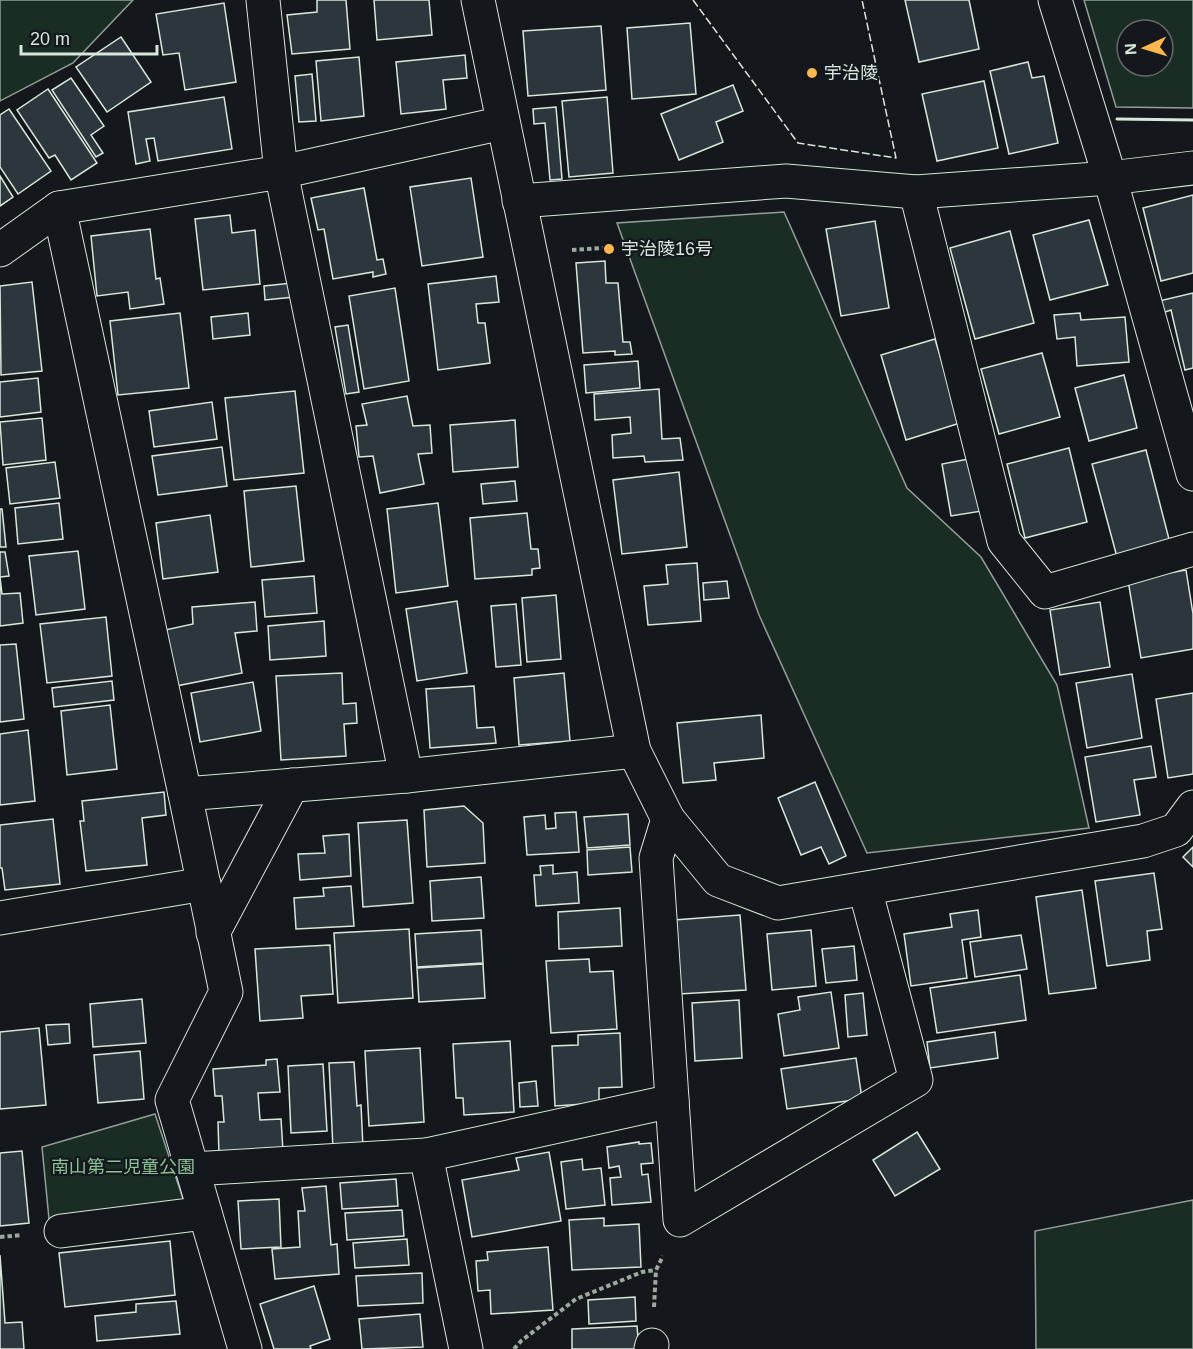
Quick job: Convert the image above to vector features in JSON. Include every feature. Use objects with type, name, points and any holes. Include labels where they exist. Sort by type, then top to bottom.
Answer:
[{"type":"street","points":[[263,0],[281,172],[406,776]]},
{"type":"street","points":[[478,0],[634,751],[668,819],[718,880],[778,903],[1143,841],[1176,830],[1193,807]]},
{"type":"street","points":[[1055,0],[1110,178],[1193,474]]},
{"type":"street","points":[[0,250],[59,208],[281,172],[503,123]]},
{"type":"street","points":[[519,201],[786,181],[916,192],[1110,178],[1193,168]]},
{"type":"street","points":[[916,192],[1004,541],[1045,592],[1193,549]]},
{"type":"street","points":[[59,208],[226,992],[172,1100],[245,1349]]},
{"type":"street","points":[[185,794],[406,776],[634,751]]},
{"type":"street","points":[[213,933],[292,785]]},
{"type":"street","points":[[668,819],[656,858],[680,1220],[916,1080],[865,889]]},
{"type":"street","points":[[0,918],[204,884]]},
{"type":"street","points":[[192,1169],[426,1155],[672,1101]]},
{"type":"street","points":[[426,1155],[466,1349]]},
{"type":"street","points":[[61,1231],[205,1213]]},
{"type":"path","points":[[563,251],[604,248]]},
{"type":"path","points":[[652,1347],[656,1270],[680,1220]]},
{"type":"path","points":[[514,1349],[521,1341],[576,1299],[642,1272],[656,1270]]},
{"type":"green space","points":[[0,0],[133,0],[73,63],[0,101]]},
{"type":"green space","points":[[1084,0],[1193,0],[1193,108],[1116,107]]},
{"type":"green space","points":[[784,212],[907,488],[981,557],[1057,685],[1089,828],[867,853],[759,615],[617,223]]},
{"type":"green space","name":"南山第二児童公園","points":[[155,1114],[184,1202],[49,1219],[42,1147]]},
{"type":"green space","points":[[1193,1200],[1193,1349],[1036,1349],[1035,1231]]},
{"type":"building","points":[[317,0],[346,0],[350,49],[292,54],[287,15],[317,12]]},
{"type":"building","points":[[374,0],[429,0],[432,35],[377,40]]},
{"type":"building","points":[[905,0],[969,0],[979,49],[919,62]]},
{"type":"building","points":[[224,3],[236,82],[185,90],[179,53],[163,55],[156,14]]},
{"type":"building","points":[[690,23],[696,94],[632,99],[627,28]]},
{"type":"building","points":[[601,26],[606,90],[528,96],[523,31]]},
{"type":"building","points":[[121,37],[151,82],[107,112],[76,67]]},
{"type":"building","points":[[465,55],[467,78],[443,80],[446,109],[401,114],[396,62]]},
{"type":"building","points":[[359,57],[364,116],[321,121],[316,61]]},
{"type":"building","points":[[1028,62],[1032,78],[1044,76],[1058,143],[1009,154],[990,71]]},
{"type":"building","points":[[312,74],[316,121],[299,122],[295,76]]},
{"type":"building","points":[[71,78],[104,126],[91,135],[103,153],[96,157],[52,90]]},
{"type":"building","points":[[984,81],[998,148],[937,161],[922,94]]},
{"type":"building","points":[[733,85],[743,111],[716,122],[723,142],[679,160],[661,114]]},
{"type":"building","points":[[48,89],[97,163],[71,180],[55,155],[49,158],[17,110]]},
{"type":"building","points":[[224,97],[232,149],[158,161],[154,138],[146,139],[150,161],[136,164],[128,112]]},
{"type":"building","points":[[607,97],[613,173],[569,177],[562,101]]},
{"type":"building","points":[[556,107],[562,179],[550,180],[545,123],[534,124],[533,109]]},
{"type":"building","points":[[9,109],[51,171],[18,194],[0,167],[0,115]]},
{"type":"building","points":[[0,176],[13,197],[0,206]]},
{"type":"building","points":[[471,178],[483,257],[422,266],[410,187]]},
{"type":"building","points":[[364,188],[377,260],[383,259],[386,274],[373,277],[373,272],[333,279],[324,229],[318,230],[311,198]]},
{"type":"building","points":[[1193,195],[1193,273],[1161,281],[1143,208]]},
{"type":"building","points":[[230,215],[232,233],[255,230],[260,284],[203,290],[195,219]]},
{"type":"building","points":[[1089,220],[1108,285],[1050,300],[1033,235]]},
{"type":"building","points":[[875,221],[889,308],[841,316],[826,229]]},
{"type":"building","points":[[150,229],[156,279],[160,278],[164,304],[130,309],[128,292],[97,296],[91,236]]},
{"type":"building","points":[[1010,231],[1034,323],[975,339],[950,248]]},
{"type":"building","points":[[605,261],[606,283],[618,283],[623,342],[630,342],[632,354],[615,355],[615,351],[583,353],[576,263]]},
{"type":"building","points":[[496,276],[499,302],[476,304],[478,323],[485,323],[490,363],[438,370],[428,284]]},
{"type":"building","points":[[32,282],[42,371],[1,375],[0,286]]},
{"type":"building","points":[[292,283],[294,297],[265,300],[264,286]]},
{"type":"building","points":[[395,288],[409,381],[364,389],[349,296]]},
{"type":"building","points":[[1193,293],[1193,368],[1185,370],[1171,310],[1162,313],[1159,301]]},
{"type":"building","points":[[180,313],[189,388],[118,395],[110,321]]},
{"type":"building","points":[[248,313],[250,335],[213,339],[211,317]]},
{"type":"building","points":[[1080,313],[1081,320],[1125,317],[1129,362],[1077,366],[1075,337],[1057,339],[1054,315]]},
{"type":"building","points":[[348,325],[359,392],[346,394],[335,327]]},
{"type":"building","points":[[935,339],[960,423],[906,440],[881,355]]},
{"type":"building","points":[[1042,353],[1060,417],[999,434],[981,369]]},
{"type":"building","points":[[638,361],[640,388],[586,393],[584,365]]},
{"type":"building","points":[[1124,375],[1137,428],[1089,441],[1075,388]]},
{"type":"building","points":[[38,378],[41,412],[0,417],[0,382]]},
{"type":"building","points":[[659,389],[662,439],[680,438],[683,460],[645,462],[644,456],[613,458],[612,435],[631,433],[630,417],[595,420],[594,394]]},
{"type":"building","points":[[295,391],[304,473],[234,480],[225,398]]},
{"type":"building","points":[[407,396],[413,426],[430,425],[432,453],[418,454],[424,484],[380,493],[373,456],[359,457],[356,426],[367,425],[362,404]]},
{"type":"building","points":[[212,402],[217,439],[154,447],[149,411]]},
{"type":"building","points":[[42,418],[46,460],[3,465],[0,422]]},
{"type":"building","points":[[515,420],[518,467],[453,472],[450,425]]},
{"type":"building","points":[[222,447],[227,486],[158,495],[152,456]]},
{"type":"building","points":[[1069,448],[1087,522],[1025,538],[1007,464]]},
{"type":"building","points":[[1146,450],[1170,543],[1117,557],[1092,464]]},
{"type":"building","points":[[974,458],[982,511],[951,516],[942,464]]},
{"type":"building","points":[[55,462],[60,498],[10,504],[6,468]]},
{"type":"building","points":[[679,472],[687,547],[622,554],[613,480]]},
{"type":"building","points":[[515,481],[517,501],[483,504],[481,484]]},
{"type":"building","points":[[296,486],[304,561],[251,567],[244,491]]},
{"type":"building","points":[[59,503],[63,539],[18,544],[15,508]]},
{"type":"building","points":[[438,503],[448,586],[396,593],[387,509]]},
{"type":"building","points":[[0,509],[2,509],[6,547],[0,547]]},
{"type":"building","points":[[527,513],[531,549],[538,549],[540,568],[532,569],[532,575],[475,579],[470,518]]},
{"type":"building","points":[[210,515],[218,572],[163,579],[156,523]]},
{"type":"building","points":[[78,551],[85,609],[36,615],[29,556]]},
{"type":"building","points":[[0,552],[5,552],[9,576],[0,577]]},
{"type":"building","points":[[697,563],[701,621],[648,625],[644,586],[668,584],[666,565]]},
{"type":"building","points":[[1186,570],[1193,614],[1193,649],[1141,658],[1128,580]]},
{"type":"building","points":[[314,576],[317,613],[265,617],[262,580]]},
{"type":"building","points":[[0,577],[2,594],[20,593],[23,623],[0,626]]},
{"type":"building","points":[[727,581],[729,598],[704,600],[703,583]]},
{"type":"building","points":[[556,595],[561,659],[527,662],[522,598]]},
{"type":"building","points":[[457,601],[467,673],[417,681],[406,609]]},
{"type":"building","points":[[255,602],[257,631],[235,633],[242,673],[176,686],[165,630],[193,624],[192,607]]},
{"type":"building","points":[[1100,602],[1110,667],[1060,675],[1050,610]]},
{"type":"building","points":[[516,604],[521,665],[496,667],[491,606]]},
{"type":"building","points":[[106,617],[112,676],[47,683],[40,624]]},
{"type":"building","points":[[324,621],[326,656],[270,660],[268,626]]},
{"type":"building","points":[[16,644],[24,719],[0,722],[0,645]]},
{"type":"building","points":[[342,673],[343,704],[356,703],[357,723],[344,724],[346,756],[281,760],[276,676]]},
{"type":"building","points":[[564,673],[570,741],[519,745],[514,678]]},
{"type":"building","points":[[1132,674],[1142,738],[1087,748],[1076,683]]},
{"type":"building","points":[[112,681],[114,700],[54,707],[52,688]]},
{"type":"building","points":[[253,682],[261,731],[200,742],[191,693]]},
{"type":"building","points":[[474,686],[477,728],[494,727],[496,743],[430,748],[426,689]]},
{"type":"building","points":[[1193,693],[1193,774],[1168,778],[1156,699]]},
{"type":"building","points":[[110,705],[117,769],[67,775],[61,711]]},
{"type":"building","points":[[761,715],[764,758],[714,763],[716,780],[683,783],[677,723]]},
{"type":"building","points":[[28,730],[35,801],[0,805],[0,734]]},
{"type":"building","points":[[1151,746],[1156,777],[1134,780],[1140,815],[1096,822],[1085,757]]},
{"type":"building","points":[[815,782],[846,856],[829,864],[821,847],[801,855],[778,798]]},
{"type":"building","points":[[164,792],[166,815],[142,818],[147,865],[86,871],[80,821],[84,821],[82,801]]},
{"type":"building","points":[[464,806],[483,823],[485,863],[427,867],[424,810]]},
{"type":"building","points":[[576,812],[579,852],[527,855],[524,817],[545,815],[546,829],[556,828],[555,813]]},
{"type":"building","points":[[628,814],[630,845],[587,848],[584,817]]},
{"type":"building","points":[[53,819],[60,884],[5,890],[2,868],[0,868],[0,825]]},
{"type":"building","points":[[407,820],[413,903],[363,907],[358,823]]},
{"type":"building","points":[[349,834],[351,876],[300,880],[298,854],[325,853],[323,836]]},
{"type":"building","points":[[630,847],[632,872],[588,875],[587,850]]},
{"type":"building","points":[[1193,847],[1193,867],[1183,857]]},
{"type":"building","points":[[553,865],[553,874],[577,872],[579,903],[536,906],[534,875],[541,875],[540,866]]},
{"type":"building","points":[[1154,873],[1162,929],[1147,931],[1150,960],[1107,966],[1095,881]]},
{"type":"building","points":[[481,877],[484,918],[432,921],[430,881]]},
{"type":"building","points":[[351,886],[354,926],[296,929],[294,898],[324,896],[323,888]]},
{"type":"building","points":[[1082,890],[1096,988],[1049,994],[1036,897]]},
{"type":"building","points":[[620,908],[622,946],[559,949],[558,912]]},
{"type":"building","points":[[978,910],[981,937],[962,940],[967,978],[911,986],[904,934],[952,927],[950,914]]},
{"type":"building","points":[[740,915],[746,990],[679,994],[674,920]]},
{"type":"building","points":[[409,929],[413,998],[338,1003],[334,933]]},
{"type":"building","points":[[481,930],[483,963],[417,967],[415,934]]},
{"type":"building","points":[[811,930],[816,986],[772,990],[767,934]]},
{"type":"building","points":[[1021,935],[1027,969],[975,977],[970,942]]},
{"type":"building","points":[[330,945],[333,994],[301,996],[303,1018],[260,1021],[255,949]]},
{"type":"building","points":[[854,946],[857,980],[826,983],[822,949]]},
{"type":"building","points":[[589,959],[590,972],[613,971],[617,1029],[551,1033],[546,961]]},
{"type":"building","points":[[483,964],[485,998],[419,1002],[417,968]]},
{"type":"building","points":[[1020,975],[1026,1020],[937,1033],[930,988]]},
{"type":"building","points":[[831,992],[839,1048],[784,1056],[778,1014],[800,1010],[798,997]]},
{"type":"building","points":[[863,993],[867,1035],[848,1037],[845,995]]},
{"type":"building","points":[[142,999],[146,1043],[93,1047],[90,1004]]},
{"type":"building","points":[[739,1000],[742,1058],[695,1061],[692,1003]]},
{"type":"building","points":[[69,1024],[70,1043],[48,1045],[46,1025]]},
{"type":"building","points":[[39,1028],[46,1105],[0,1109],[0,1032]]},
{"type":"building","points":[[995,1032],[998,1058],[930,1068],[927,1042]]},
{"type":"building","points":[[620,1033],[622,1087],[599,1088],[599,1103],[555,1106],[552,1046],[578,1045],[578,1035]]},
{"type":"building","points":[[510,1041],[514,1112],[464,1115],[463,1098],[456,1098],[453,1044]]},
{"type":"building","points":[[420,1048],[424,1122],[369,1126],[365,1051]]},
{"type":"building","points":[[140,1051],[144,1099],[98,1103],[94,1055]]},
{"type":"building","points":[[856,1058],[862,1099],[787,1109],[781,1069]]},
{"type":"building","points":[[277,1059],[280,1092],[258,1093],[260,1120],[281,1119],[283,1151],[219,1155],[218,1122],[224,1122],[222,1096],[215,1096],[213,1069],[266,1065],[266,1060]]},
{"type":"building","points":[[354,1062],[357,1106],[361,1105],[363,1148],[333,1149],[329,1063]]},
{"type":"building","points":[[323,1064],[327,1131],[291,1133],[288,1066]]},
{"type":"building","points":[[536,1081],[538,1106],[520,1107],[519,1083]]},
{"type":"building","points":[[917,1132],[940,1169],[895,1196],[873,1160]]},
{"type":"building","points":[[639,1142],[639,1144],[651,1143],[653,1163],[641,1164],[642,1175],[648,1174],[651,1202],[612,1205],[610,1178],[621,1177],[619,1166],[609,1168],[607,1147]]},
{"type":"building","points":[[22,1151],[29,1223],[0,1226],[0,1153]]},
{"type":"building","points":[[549,1152],[561,1221],[472,1237],[462,1180],[519,1170],[516,1158]]},
{"type":"building","points":[[582,1159],[583,1170],[601,1168],[605,1205],[566,1209],[561,1162]]},
{"type":"building","points":[[396,1179],[398,1206],[342,1209],[340,1183]]},
{"type":"building","points":[[326,1186],[331,1245],[337,1244],[339,1274],[275,1279],[272,1249],[300,1247],[298,1211],[305,1211],[302,1188]]},
{"type":"building","points":[[279,1199],[281,1247],[241,1249],[238,1201]]},
{"type":"building","points":[[402,1210],[404,1236],[347,1240],[345,1213]]},
{"type":"building","points":[[604,1218],[604,1226],[639,1224],[641,1267],[572,1270],[569,1220]]},
{"type":"building","points":[[407,1239],[409,1265],[355,1268],[353,1243]]},
{"type":"building","points":[[170,1241],[175,1295],[65,1307],[59,1253]]},
{"type":"building","points":[[548,1247],[553,1310],[491,1314],[490,1290],[478,1291],[476,1261],[488,1260],[487,1252]]},
{"type":"building","points":[[0,1255],[5,1323],[22,1322],[24,1349],[0,1349]]},
{"type":"building","points":[[422,1273],[423,1303],[358,1306],[356,1276]]},
{"type":"building","points":[[314,1286],[330,1339],[310,1346],[311,1349],[274,1349],[260,1304]]},
{"type":"building","points":[[635,1297],[636,1321],[589,1324],[588,1300]]},
{"type":"building","points":[[176,1301],[180,1334],[97,1341],[95,1316],[136,1312],[136,1304]]},
{"type":"building","points":[[420,1314],[423,1347],[362,1349],[359,1319]]},
{"type":"building","points":[[637,1326],[639,1349],[572,1349],[572,1329]]},
{"type":"fence","points":[[693,0],[798,143],[896,158],[862,0]]},
{"type":"wall","points":[[1117,119],[1193,120]]},
{"type":"place","name":"宇治陵","points":[[812,73]]},
{"type":"place","name":"宇治陵16号","points":[[609,249]]}]
